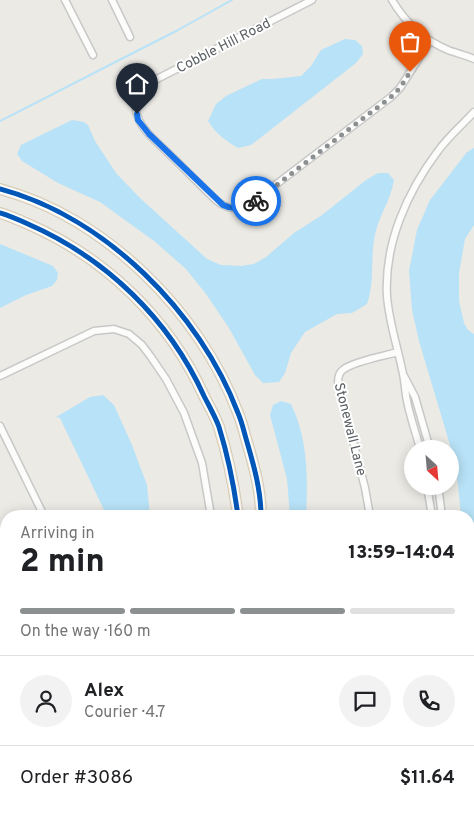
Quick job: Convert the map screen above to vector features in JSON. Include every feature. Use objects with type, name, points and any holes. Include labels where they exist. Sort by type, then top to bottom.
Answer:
[{"type":"main road","points":[[0,189],[40,203],[83,226],[125,256],[162,290],[190,325],[219,371],[238,412],[253,463],[260,510]]},
{"type":"main road","points":[[0,213],[51,234],[91,258],[130,291],[164,328],[195,375],[218,425],[233,479],[237,510]]},
{"type":"street","points":[[65,0],[93,56]]},
{"type":"street","points":[[112,0],[130,37]]},
{"type":"street","name":"Cobble Hill Road","points":[[312,0],[153,81],[142,90],[137,101],[138,120],[149,134],[217,201],[230,208],[243,208],[249,205],[391,97],[400,88],[430,41]]},
{"type":"street","points":[[392,0],[404,17],[430,41],[448,50],[474,59]]},
{"type":"street","points":[[418,440],[407,402],[404,375],[387,296],[388,269],[396,232],[413,188],[438,150],[474,112]]},
{"type":"street","points":[[0,376],[94,331],[114,329],[129,334],[142,344],[152,357],[184,413],[202,463],[210,510]]},
{"type":"street","name":"Stonewall Lane","points":[[369,510],[338,382],[338,375],[343,369],[398,352]]},
{"type":"street","points":[[404,375],[412,387],[427,440]]},
{"type":"street","points":[[0,426],[41,510]]},
{"type":"street","points":[[428,495],[431,510]]},
{"type":"street","points":[[439,495],[441,510]]},
{"type":"water","points":[[345,39],[355,40],[362,46],[363,54],[356,63],[251,145],[238,148],[229,143],[208,121],[216,104],[226,96],[262,79],[301,76],[311,66],[321,50]]},
{"type":"water","points":[[72,120],[84,122],[88,125],[95,141],[116,173],[140,198],[207,259],[221,265],[241,266],[254,264],[266,257],[294,233],[322,215],[366,180],[378,173],[388,173],[394,180],[375,235],[371,287],[367,304],[352,313],[337,314],[305,332],[291,353],[285,373],[279,382],[263,383],[255,375],[229,328],[186,269],[154,241],[100,202],[58,183],[22,161],[17,154],[21,145]]},
{"type":"water","points":[[474,148],[474,225],[465,239],[459,273],[459,301],[464,323],[468,330],[474,334],[474,510],[460,510],[459,440],[449,440],[419,341],[412,310],[409,271],[417,230],[430,200],[467,152]]},
{"type":"water","points":[[0,244],[53,266],[58,273],[57,280],[52,286],[26,295],[0,308]]},
{"type":"water","points":[[103,395],[114,405],[147,485],[149,510],[104,510],[60,418],[56,417],[90,397]]},
{"type":"water","points":[[281,401],[291,404],[297,417],[306,459],[306,510],[290,510],[287,479],[270,415],[273,405]]},
{"type":"waterway","points":[[0,121],[178,30],[232,0]]},
{"type":"cycle path","points":[[0,189],[39,203],[76,222],[111,246],[144,274],[174,305],[200,339],[221,376],[238,413],[257,479],[261,510]]},
{"type":"cycle path","points":[[0,213],[57,238],[109,273],[132,294],[173,341],[190,368],[217,423],[225,449],[237,510]]},
{"type":"way so far","points":[[256,201],[391,97],[400,88],[410,72]]},
{"type":"route","points":[[137,114],[138,120],[149,134],[217,201],[230,208],[243,208],[256,201]]}]
